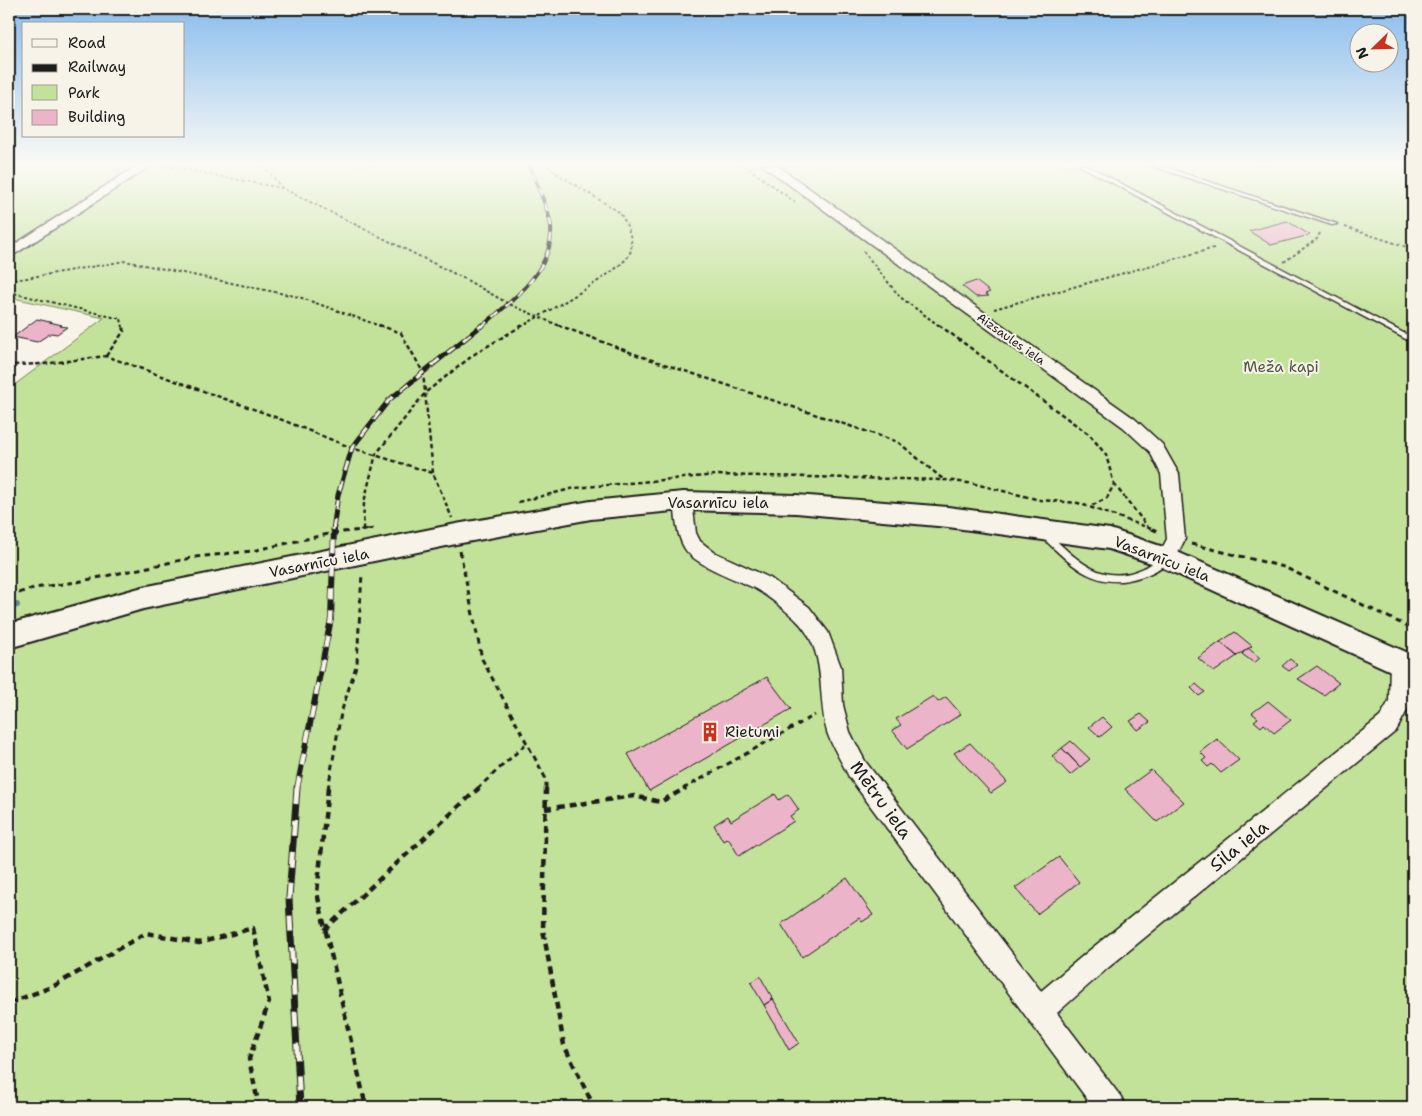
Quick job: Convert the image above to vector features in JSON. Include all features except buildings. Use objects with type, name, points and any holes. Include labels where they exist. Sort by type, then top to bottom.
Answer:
[{"type":"street","points":[[9,254],[66,217]]},
{"type":"street","name":"Aizsaules iela","points":[[841,217],[1130,423],[1156,448],[1170,474],[1171,549]]},
{"type":"street","name":"Vasarnīcu iela","points":[[9,636],[143,598],[456,534],[591,510],[683,501],[796,504],[948,517],[1171,549],[1407,664]]},
{"type":"street","name":"Mētru iela","points":[[683,501],[687,533],[692,546],[707,557],[762,584],[802,613],[821,638],[830,668],[832,705],[839,734],[856,769],[1111,1107]]},
{"type":"street","name":"Sila iela","points":[[1039,1011],[1100,958],[1388,724],[1400,703],[1407,664]]},
{"type":"lane","points":[[1182,217],[1413,341]]},
{"type":"lane","points":[[1315,217],[1334,224]]},
{"type":"lane","points":[[1039,529],[1075,562],[1092,573],[1109,577],[1124,578],[1150,570],[1171,549]]},
{"type":"path","points":[[340,217],[463,278],[509,304],[640,356],[898,442],[945,480]]},
{"type":"path","points":[[366,1107],[317,893],[341,712],[357,663],[364,502],[376,454],[426,392],[476,353],[621,264],[630,254],[631,245],[626,221],[623,217]]},
{"type":"path","points":[[1277,269],[1288,258],[1317,238],[1327,221]]},
{"type":"path","points":[[1334,224],[1413,249]]},
{"type":"path","points":[[976,314],[1232,243]]},
{"type":"path","points":[[861,249],[900,297],[1090,435],[1106,455],[1114,484],[1149,528]]},
{"type":"path","points":[[9,281],[125,261],[299,297],[401,333],[423,372],[433,473],[452,516],[482,659],[546,779],[543,930],[564,1045],[594,1107]]},
{"type":"path","points":[[9,292],[121,319],[124,331],[106,356]]},
{"type":"path","points":[[9,359],[14,365],[44,364],[106,356],[270,415],[352,448],[433,473]]},
{"type":"path","points":[[1091,507],[1108,498],[1114,484]]},
{"type":"path","points":[[1171,549],[1203,548],[1284,567],[1413,629]]},
{"type":"path","points":[[545,809],[634,796],[660,802],[832,705]]},
{"type":"path","points":[[324,930],[528,743]]},
{"type":"path","points":[[9,1003],[54,986],[146,933],[199,944],[252,928],[269,1002],[249,1059],[259,1107]]},
{"type":"green space","name":"Meža kapi","points":[[9,217],[1413,217],[1413,1107],[9,1107],[9,389],[104,318],[9,297]]},
{"type":"waterway","points":[[9,607],[17,605]]},
{"type":"railway","points":[[481,327],[517,296],[538,271],[546,257],[550,243],[551,227],[549,217]]},
{"type":"railway","points":[[333,530],[338,495],[352,448],[389,400],[482,325]]},
{"type":"railway","points":[[297,789],[331,619],[334,529]]},
{"type":"railway","points":[[297,788],[289,898],[300,1107]]},
{"type":"place","name":"Rietumi","points":[[710,732]]}]
